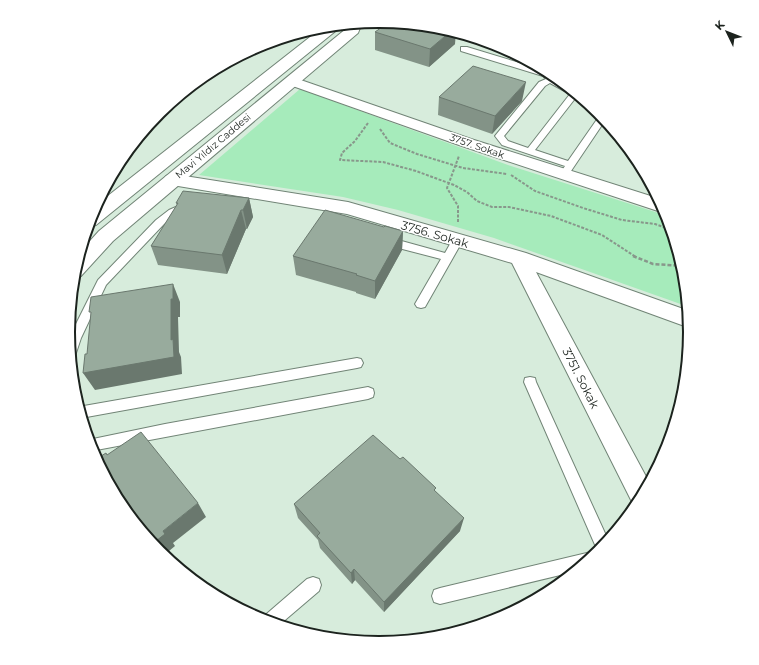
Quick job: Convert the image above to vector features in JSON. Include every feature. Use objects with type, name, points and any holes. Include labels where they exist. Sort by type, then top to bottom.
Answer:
[{"type":"street","name":"Mavi Yıldız Caddesi","points":[[84,260],[106,236],[353,30]]},
{"type":"street","name":"Mavi Yıldız Caddesi","points":[[100,213],[324,33]]},
{"type":"street","name":"3757. Sokak","points":[[292,81],[466,142],[567,170],[656,204]]},
{"type":"street","name":"3756. Sokak","points":[[172,180],[336,205],[519,258],[683,318]]},
{"type":"street","name":"3751. Sokak","points":[[519,258],[640,491]]},
{"type":"lane","points":[[464,49],[535,71]]},
{"type":"lane","points":[[550,80],[542,84],[499,136],[505,143],[530,152],[567,170],[599,122]]},
{"type":"lane","points":[[530,152],[572,97]]},
{"type":"lane","points":[[75,337],[102,283],[160,222],[173,212],[185,206],[193,206]]},
{"type":"lane","points":[[380,239],[448,257]]},
{"type":"lane","points":[[421,304],[458,240]]},
{"type":"lane","points":[[85,411],[357,363]]},
{"type":"lane","points":[[530,382],[601,541]]},
{"type":"lane","points":[[96,444],[368,393]]},
{"type":"lane","points":[[440,596],[577,563]]},
{"type":"lane","points":[[275,618],[313,585]]},
{"type":"path","points":[[376,111],[355,141],[342,153],[340,160],[384,162],[449,183],[467,192],[477,201],[492,207],[508,207],[551,216],[602,235],[632,255],[653,264],[676,266]]},
{"type":"path","points":[[366,125],[373,127]]},
{"type":"path","points":[[379,128],[390,143],[400,148],[455,166],[496,174],[509,174],[535,190],[583,208],[622,220],[655,224],[665,228]]},
{"type":"path","points":[[458,240],[458,206],[448,188],[455,166],[466,142]]},
{"type":"green space","points":[[300,89],[511,166],[660,213],[674,254],[682,305],[494,238],[398,210],[343,197],[199,175]]},
{"type":"building","points":[[381,28],[419,31],[446,35],[430,49],[375,32]]},
{"type":"building","points":[[473,66],[526,82],[495,116],[439,97]]},
{"type":"building","points":[[183,191],[249,198],[243,210],[241,210],[222,255],[151,246],[178,203],[176,203]]},
{"type":"building","points":[[325,210],[403,231],[375,281],[356,275],[357,274],[293,256]]},
{"type":"building","points":[[173,284],[173,299],[171,299],[171,340],[173,339],[174,357],[83,373],[85,354],[87,354],[91,297]]},
{"type":"building","points":[[141,432],[198,503],[163,531],[165,534],[157,540],[126,502],[101,456],[106,453],[107,455]]},
{"type":"building","points":[[373,435],[400,459],[403,457],[436,488],[434,490],[464,518],[384,602],[354,569],[351,573],[317,536],[320,533],[294,504]]}]
